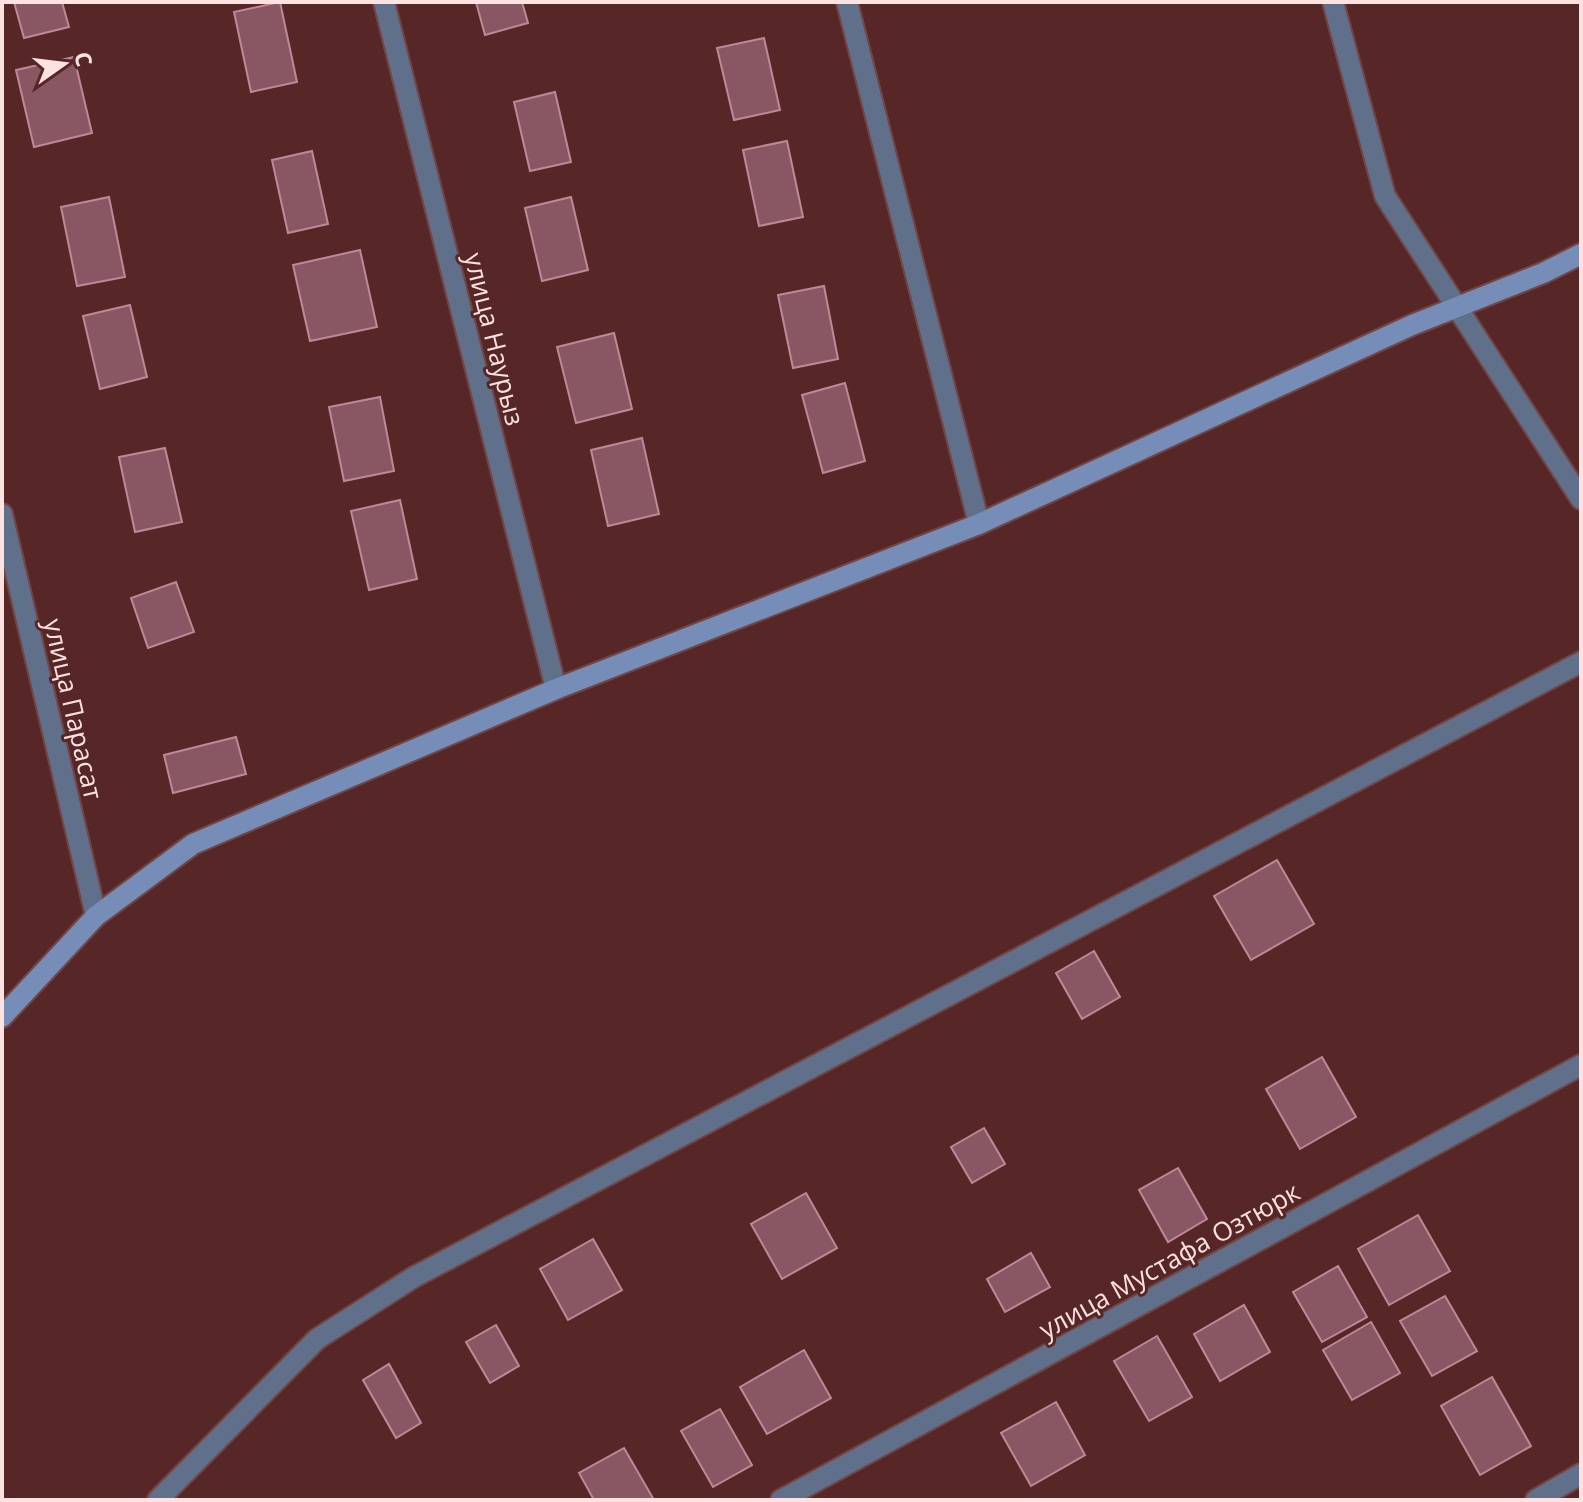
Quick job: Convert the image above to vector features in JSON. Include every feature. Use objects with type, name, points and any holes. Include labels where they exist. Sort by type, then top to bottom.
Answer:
[{"type":"street","name":"улица Наурыз","points":[[384,2],[556,689]]},
{"type":"street","points":[[847,2],[979,524]]},
{"type":"street","points":[[1333,2],[1385,196],[1581,499]]},
{"type":"street","points":[[2,1017],[96,916],[193,844],[556,689],[979,524],[1457,305],[1543,273],[1581,254]]},
{"type":"street","name":"улица Парасат","points":[[2,514],[10,585],[96,916]]},
{"type":"street","points":[[158,1500],[317,1339],[414,1277],[1581,662]]},
{"type":"street","name":"улица Мустафа Озтюрк","points":[[781,1500],[1581,1065]]},
{"type":"street","points":[[1536,1500],[1581,1474]]},
{"type":"building","points":[[14,2],[62,2],[69,27],[24,38]]},
{"type":"building","points":[[280,2],[297,82],[251,92],[234,12]]},
{"type":"building","points":[[476,2],[522,2],[528,23],[485,35]]},
{"type":"building","points":[[764,38],[780,110],[734,120],[717,48]]},
{"type":"building","points":[[74,57],[92,133],[34,147],[16,70]]},
{"type":"building","points":[[555,92],[571,162],[530,171],[514,102]]},
{"type":"building","points":[[787,141],[803,217],[759,226],[743,150]]},
{"type":"building","points":[[312,151],[328,224],[288,233],[272,160]]},
{"type":"building","points":[[109,197],[125,277],[77,286],[61,207]]},
{"type":"building","points":[[571,197],[588,270],[542,281],[525,208]]},
{"type":"building","points":[[360,250],[377,327],[310,341],[293,265]]},
{"type":"building","points":[[824,286],[838,359],[793,368],[778,295]]},
{"type":"building","points":[[130,305],[147,377],[100,389],[83,316]]},
{"type":"building","points":[[614,333],[632,409],[576,423],[557,347]]},
{"type":"building","points":[[845,383],[865,461],[823,473],[802,395]]},
{"type":"building","points":[[380,397],[394,471],[344,481],[329,407]]},
{"type":"building","points":[[642,438],[659,514],[608,526],[591,450]]},
{"type":"building","points":[[165,448],[182,522],[135,532],[119,457]]},
{"type":"building","points":[[400,500],[417,579],[369,590],[351,511]]},
{"type":"building","points":[[176,582],[194,632],[148,648],[131,598]]},
{"type":"building","points":[[236,737],[246,774],[173,793],[164,755]]},
{"type":"building","points":[[1277,860],[1314,924],[1251,960],[1214,896]]},
{"type":"building","points":[[1094,951],[1120,997],[1082,1019],[1056,973]]},
{"type":"building","points":[[1322,1057],[1356,1117],[1300,1149],[1266,1089]]},
{"type":"building","points":[[984,1128],[1005,1164],[972,1183],[951,1147]]},
{"type":"building","points":[[1178,1168],[1207,1219],[1168,1242],[1139,1190]]},
{"type":"building","points":[[806,1193],[837,1248],[782,1279],[751,1224]]},
{"type":"building","points":[[1418,1215],[1450,1271],[1389,1305],[1358,1249]]},
{"type":"building","points":[[593,1239],[622,1290],[568,1320],[540,1269]]},
{"type":"building","points":[[1031,1253],[1050,1287],[1005,1312],[987,1279]]},
{"type":"building","points":[[1338,1266],[1367,1317],[1322,1342],[1293,1292]]},
{"type":"building","points":[[1445,1296],[1477,1351],[1432,1376],[1400,1321]]},
{"type":"building","points":[[1244,1305],[1270,1352],[1220,1381],[1194,1334]]},
{"type":"building","points":[[1371,1322],[1400,1373],[1352,1400],[1323,1350]]},
{"type":"building","points":[[496,1325],[519,1366],[490,1383],[466,1342]]},
{"type":"building","points":[[1157,1336],[1192,1397],[1149,1421],[1114,1361]]},
{"type":"building","points":[[804,1350],[831,1398],[767,1434],[740,1387]]},
{"type":"building","points":[[389,1364],[421,1423],[396,1438],[363,1380]]},
{"type":"building","points":[[1492,1377],[1531,1446],[1480,1475],[1441,1406]]},
{"type":"building","points":[[1056,1402],[1085,1455],[1031,1486],[1001,1433]]},
{"type":"building","points":[[720,1409],[752,1465],[713,1487],[681,1431]]},
{"type":"building","points":[[624,1448],[654,1500],[594,1500],[579,1473]]}]
